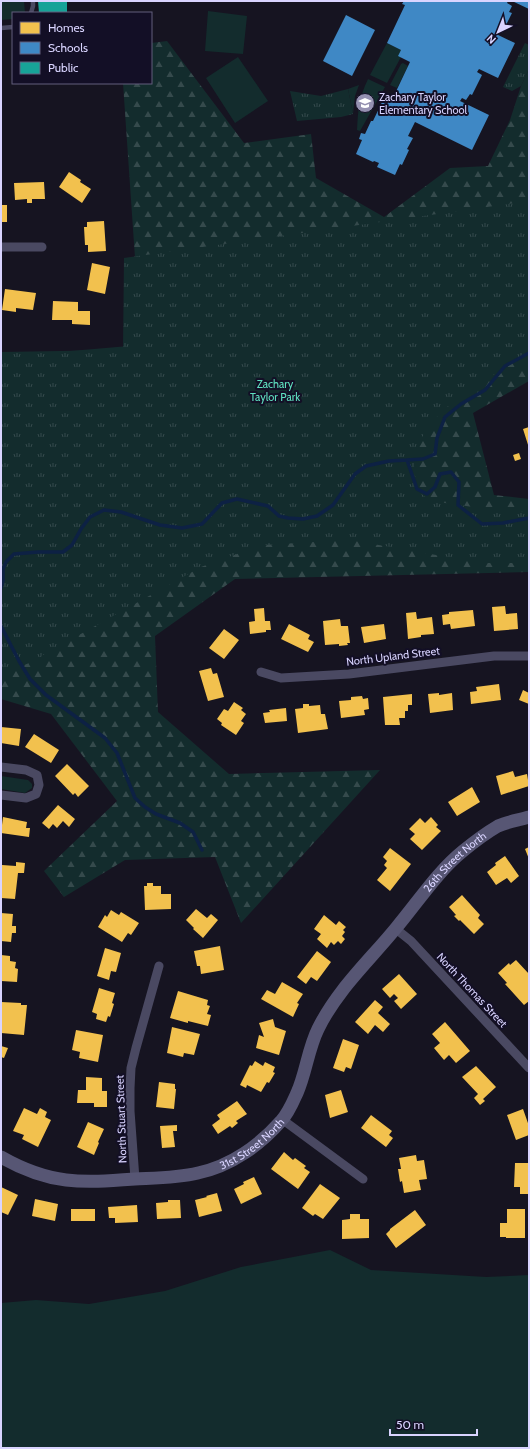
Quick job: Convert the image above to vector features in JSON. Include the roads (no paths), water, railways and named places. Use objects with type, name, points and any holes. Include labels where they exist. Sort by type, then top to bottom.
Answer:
[{"type":"street","points":[[1,247],[42,247]]},
{"type":"street","name":"North Upland Street","points":[[261,672],[281,678],[349,674],[494,656],[529,656]]},
{"type":"street","points":[[1,767],[26,770],[37,775],[39,785],[36,794],[26,798],[1,795]]},
{"type":"street","name":"26th Street North","points":[[396,929],[428,889],[462,852],[499,826],[529,817]]},
{"type":"street","name":"North Thomas Street","points":[[396,929],[411,941],[529,1068]]},
{"type":"street","name":"31st Street North","points":[[1,1158],[32,1173],[49,1178],[72,1182],[104,1182],[200,1173],[222,1166],[248,1151],[283,1120],[298,1092],[317,1029],[334,1002],[358,970],[396,929]]},
{"type":"street","name":"North Stuart Street","points":[[135,1179],[130,1111],[131,1068],[159,966]]},
{"type":"street","points":[[283,1120],[363,1180]]},
{"type":"lane","points":[[31,12],[33,1]]},
{"type":"lane","points":[[1,28],[12,27]]},
{"type":"waterway","points":[[407,460],[423,459],[435,454],[437,438],[445,417],[461,404],[485,390],[505,366],[529,353]]},
{"type":"waterway","points":[[1,588],[3,581],[3,569],[6,562],[14,554],[63,552],[72,545],[90,517],[104,510],[121,512],[160,525],[182,528],[202,524],[222,503],[237,499],[268,506],[279,516],[303,519],[317,516],[333,505],[355,474],[366,466],[389,461],[407,460],[417,489],[427,494],[435,487],[440,474],[451,472],[459,482],[458,505],[482,524],[503,523],[529,518]]},
{"type":"waterway","points":[[1,626],[30,679],[46,695],[105,738],[117,753],[135,798],[156,814],[180,823],[193,832],[202,850]]},
{"type":"place","name":"Zachary Taylor Elementary School","points":[[365,103]]},
{"type":"park label","name":"Zachary Taylor Park","points":[[275,390]]}]
